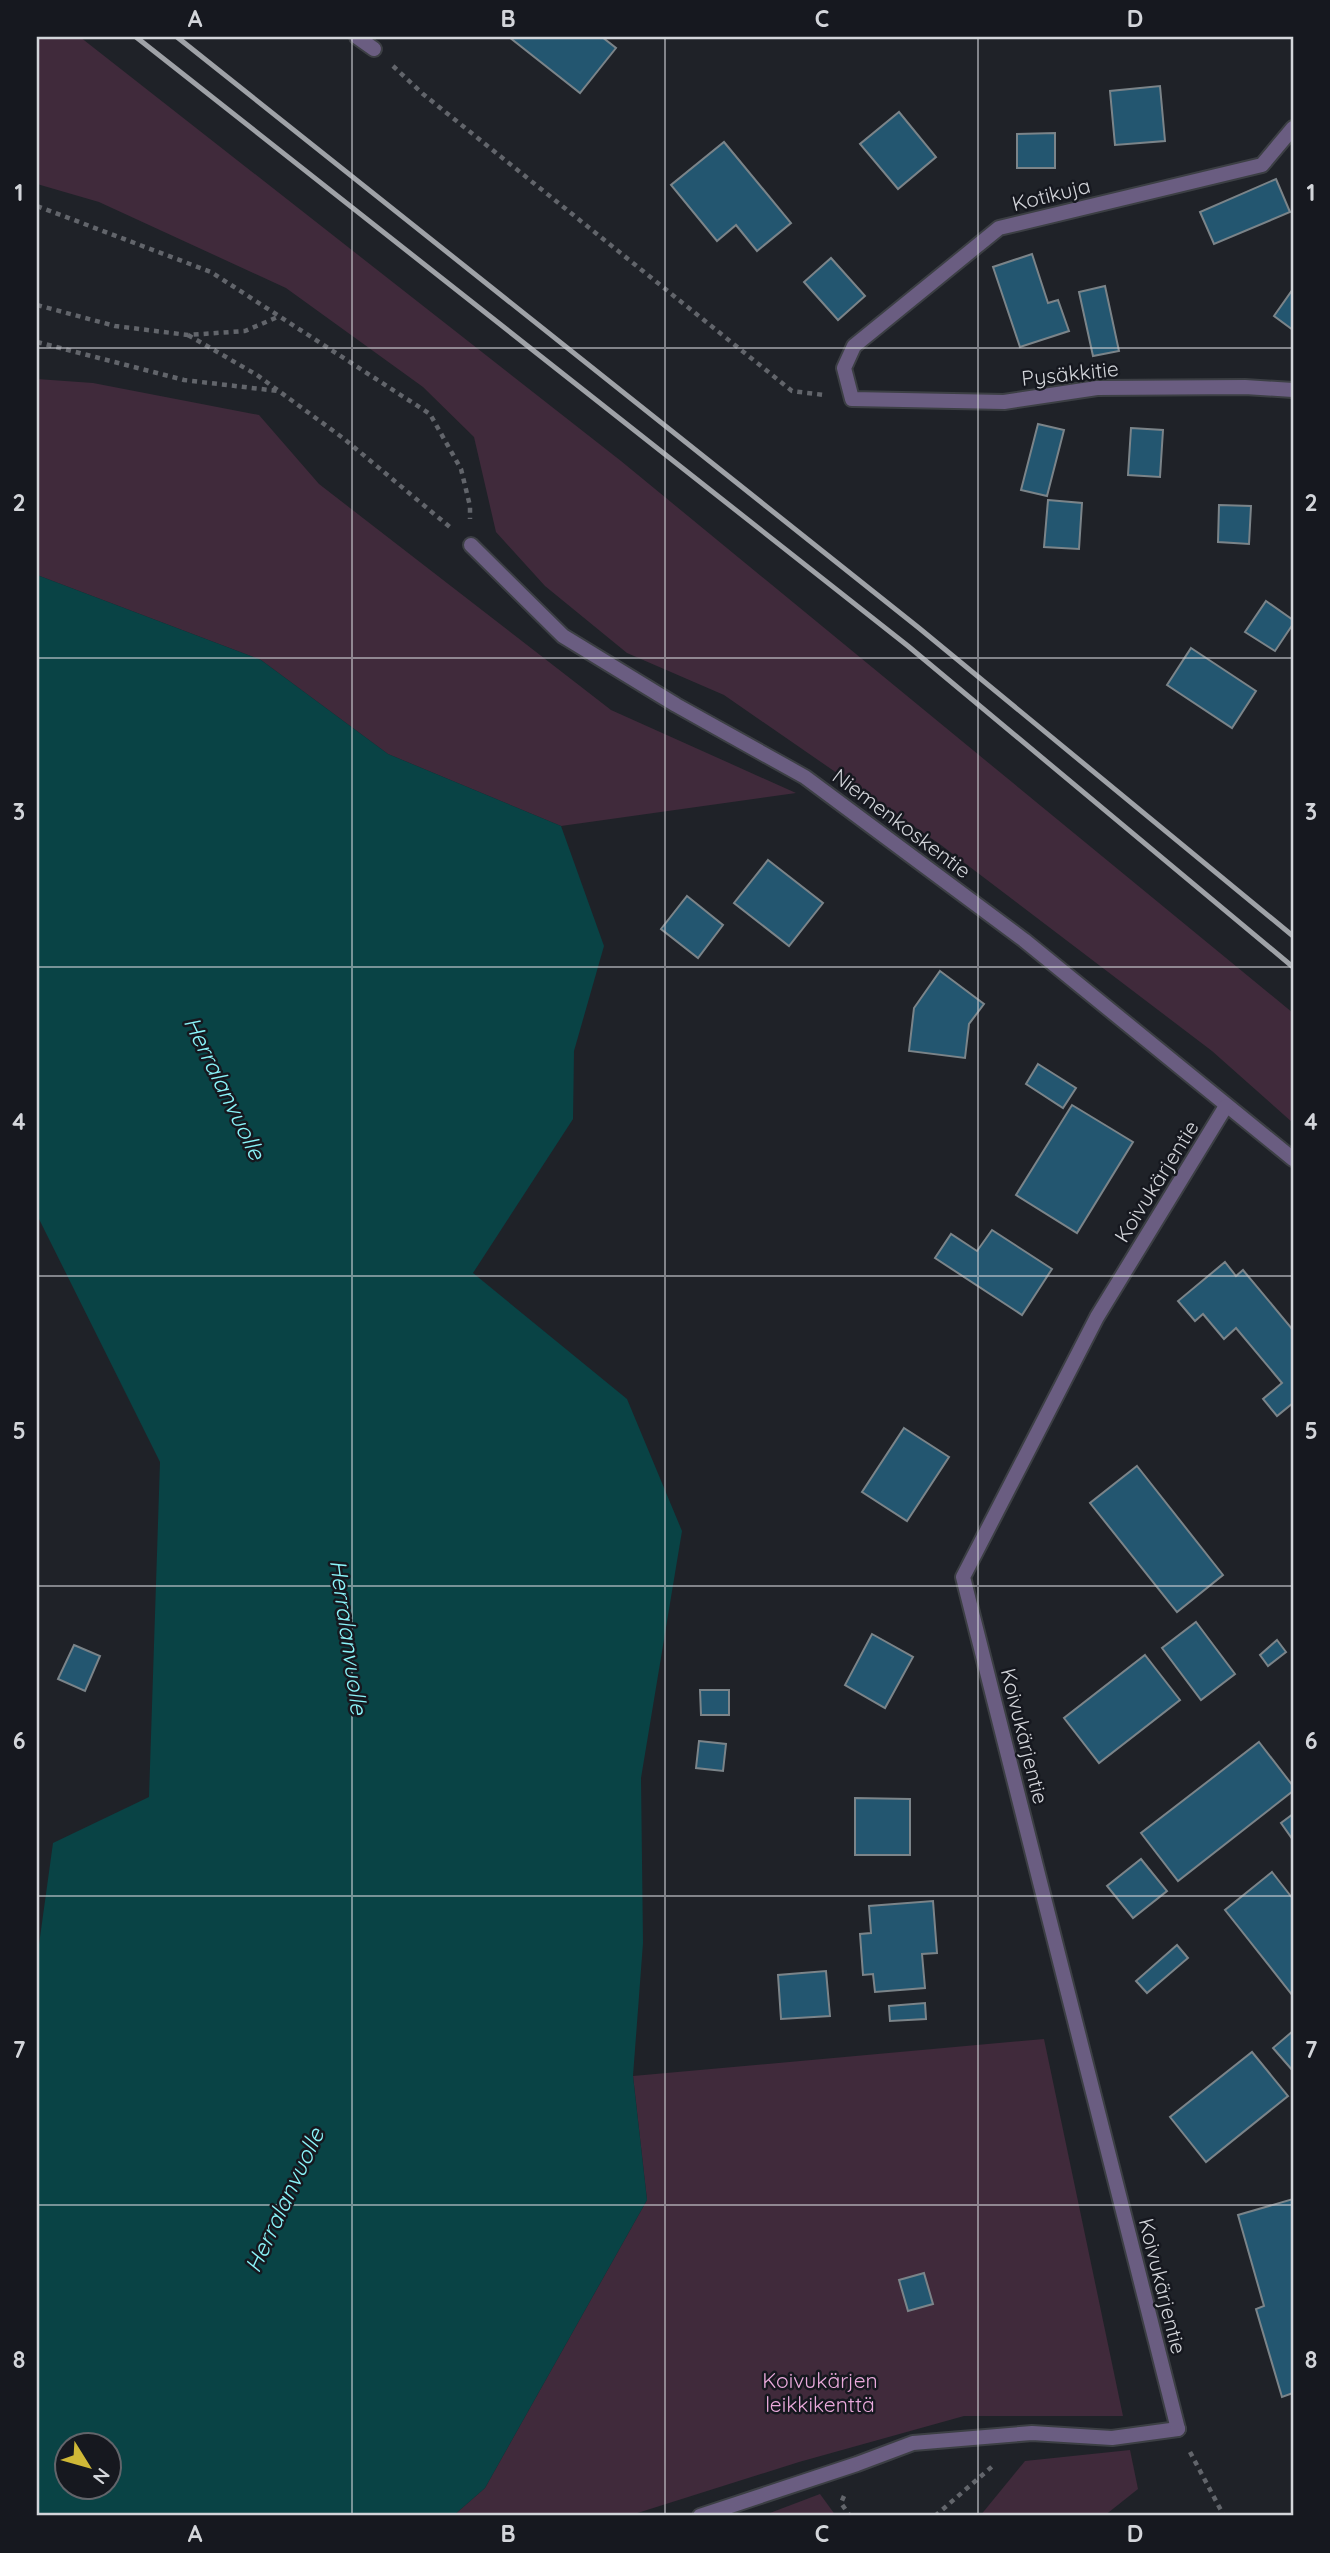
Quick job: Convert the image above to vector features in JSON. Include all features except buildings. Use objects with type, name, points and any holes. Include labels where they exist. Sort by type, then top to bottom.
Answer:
[{"type":"street","points":[[357,37],[374,49]]},
{"type":"street","name":"Kotikuja","points":[[852,399],[844,368],[854,346],[999,228],[1262,165],[1293,128]]},
{"type":"street","name":"Pysäkkitie","points":[[852,399],[1004,402],[1097,387],[1245,387],[1293,390]]},
{"type":"street","name":"Niemenkoskentie","points":[[471,545],[563,636],[676,705],[805,777],[1024,940],[1293,1159]]},
{"type":"street","name":"Koivukärjentie","points":[[1178,2430],[963,1577],[1097,1317],[1226,1106]]},
{"type":"street","points":[[700,2516],[913,2443],[1032,2433],[1112,2438],[1178,2430]]},
{"type":"path","points":[[374,49],[423,93],[792,391],[852,399]]},
{"type":"path","points":[[37,206],[211,272],[430,414],[461,469],[470,506],[471,545]]},
{"type":"path","points":[[37,305],[115,326],[188,335],[245,331],[280,315]]},
{"type":"path","points":[[188,335],[257,375],[343,438],[471,545]]},
{"type":"path","points":[[37,342],[184,380],[279,391]]},
{"type":"path","points":[[1178,2430],[1224,2516]]},
{"type":"path","points":[[934,2516],[1032,2433]]},
{"type":"green space","points":[[37,37],[80,37],[621,461],[1293,1013],[1293,1123],[1212,1051],[941,845],[724,695],[627,653],[545,586],[496,532],[474,437],[423,387],[286,288],[99,202],[37,184]]},
{"type":"green space","points":[[37,379],[93,383],[259,415],[319,484],[611,710],[796,793],[561,826],[388,754],[261,660],[37,575]]},
{"type":"green space","name":"Koivukärjen leikkikenttä","points":[[1044,2039],[1123,2416],[964,2416],[799,2462],[628,2516],[453,2516],[485,2488],[647,2200],[633,2076]]},
{"type":"green space","points":[[1130,2450],[1138,2489],[1104,2516],[980,2516],[1025,2461]]},
{"type":"green space","points":[[820,2494],[836,2516],[762,2516]]},
{"type":"water","name":"Herralanvuolle","points":[[37,575],[261,660],[388,754],[561,826],[604,946],[574,1051],[573,1119],[473,1273],[627,1399],[682,1531],[641,1778],[643,1943],[633,2076],[647,2200],[485,2488],[453,2516],[37,2516],[37,1959],[53,1843],[149,1797],[160,1462],[37,1215]]},
{"type":"railway","points":[[136,37],[908,646],[1293,967]]},
{"type":"railway","points":[[177,37],[919,628],[1293,936]]}]
